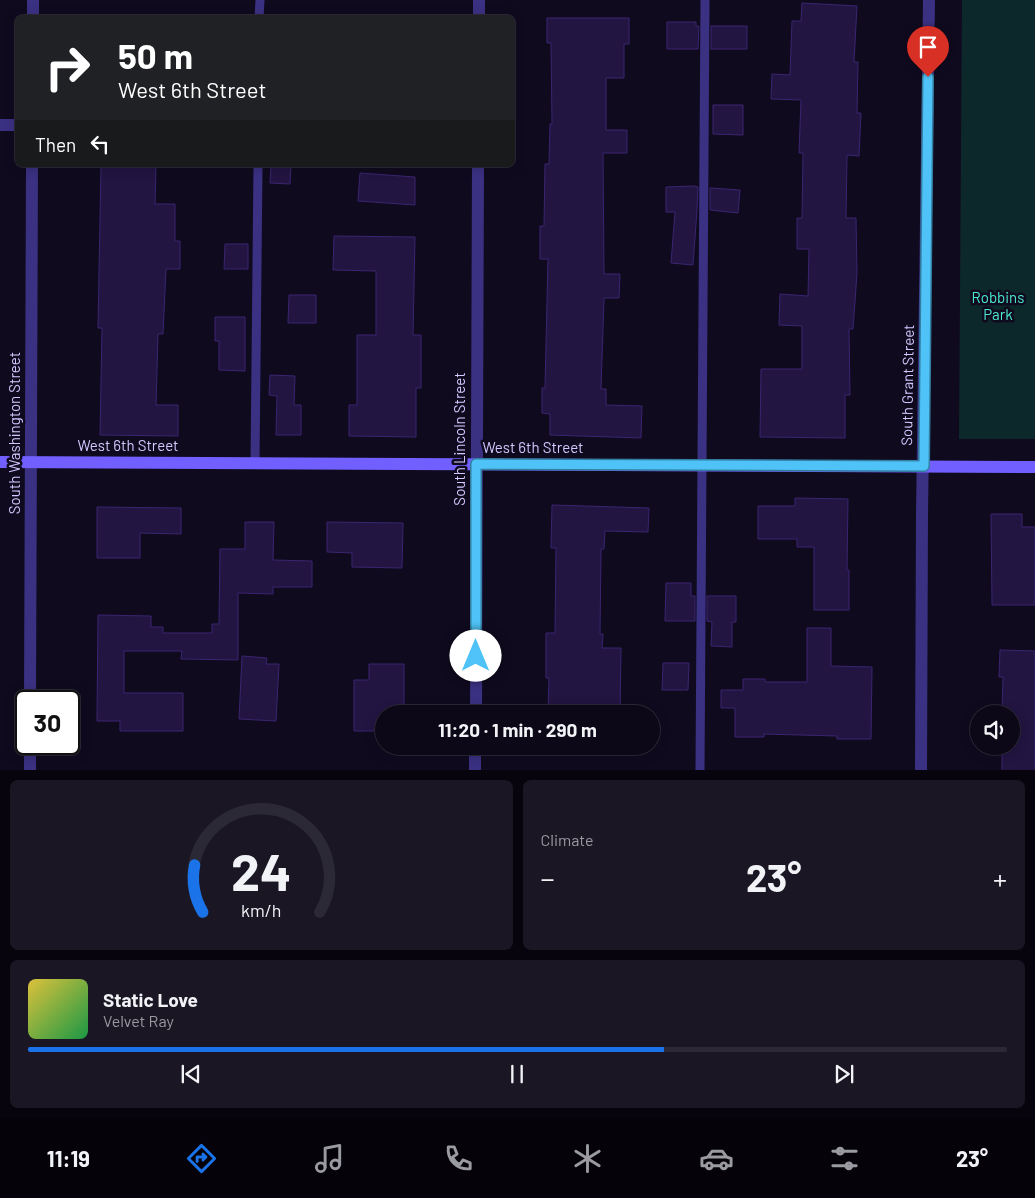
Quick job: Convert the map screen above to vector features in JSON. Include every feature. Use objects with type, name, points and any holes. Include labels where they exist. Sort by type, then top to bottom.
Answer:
[{"type":"street","points":[[33,15],[34,0]]},
{"type":"street","points":[[479,0],[479,15]]},
{"type":"street","name":"South Grant Street","points":[[921,770],[922,525],[929,0]]},
{"type":"street","points":[[0,124],[15,125]]},
{"type":"street","name":"South Washington Street","points":[[30,690],[32,167]]},
{"type":"street","name":"South Lincoln Street","points":[[476,705],[478,167]]},
{"type":"street","name":"West 6th Street","points":[[0,462],[1035,467]]},
{"type":"street","points":[[30,755],[30,770]]},
{"type":"street","points":[[475,755],[475,770]]},
{"type":"lane","points":[[260,0],[260,15]]},
{"type":"lane","points":[[700,770],[705,0]]},
{"type":"lane","points":[[255,463],[258,167]]},
{"type":"green space","name":"Robbins Park","points":[[962,0],[1035,0],[1035,439],[959,439]]},
{"type":"building","points":[[802,3],[857,6],[854,62],[858,62],[857,113],[861,113],[859,156],[847,155],[846,218],[856,218],[857,273],[853,329],[849,329],[850,395],[845,395],[845,438],[760,437],[761,369],[802,369],[802,326],[779,325],[780,294],[808,296],[809,249],[797,249],[797,218],[802,218],[803,153],[799,153],[801,100],[771,99],[772,74],[790,75],[792,21],[801,21]]},
{"type":"building","points":[[547,18],[629,18],[629,44],[624,44],[624,78],[606,78],[606,130],[627,130],[627,153],[603,153],[604,274],[620,274],[619,298],[604,298],[601,389],[606,389],[606,405],[642,406],[641,438],[550,435],[550,414],[542,413],[542,388],[545,388],[548,259],[540,259],[540,226],[544,226],[545,164],[549,164],[550,124],[552,124],[551,43],[547,43]]},
{"type":"building","points":[[667,22],[696,22],[696,26],[699,26],[698,49],[667,49]]},
{"type":"building","points":[[711,26],[747,26],[747,49],[711,49]]},
{"type":"building","points":[[713,105],[743,105],[743,135],[713,134]]},
{"type":"building","points":[[101,167],[156,167],[155,204],[175,204],[175,241],[180,241],[180,269],[166,269],[163,334],[158,334],[156,405],[178,405],[178,436],[100,435],[102,328],[98,328]]},
{"type":"building","points":[[271,167],[291,167],[290,184],[270,183]]},
{"type":"building","points":[[360,173],[415,177],[415,205],[358,201]]},
{"type":"building","points":[[666,187],[698,187],[693,265],[671,263],[675,212],[666,212]]},
{"type":"building","points":[[710,188],[740,190],[738,213],[710,210]]},
{"type":"building","points":[[334,236],[415,237],[413,335],[421,335],[421,388],[416,388],[416,437],[349,436],[349,405],[357,405],[357,335],[376,335],[376,271],[333,270]]},
{"type":"building","points":[[225,244],[248,244],[248,269],[224,269]]},
{"type":"building","points":[[289,295],[316,295],[316,323],[288,323]]},
{"type":"building","points":[[215,317],[245,317],[245,371],[219,370],[219,341],[215,341]]},
{"type":"building","points":[[270,375],[295,376],[294,405],[301,405],[301,435],[276,435],[277,396],[269,395]]},
{"type":"building","points":[[795,498],[848,499],[847,570],[849,570],[849,610],[814,610],[814,547],[797,547],[797,539],[758,539],[758,506],[795,506]]},
{"type":"building","points":[[552,505],[649,508],[648,532],[605,531],[604,549],[601,549],[600,634],[603,634],[602,648],[621,648],[620,705],[548,705],[549,678],[546,678],[546,633],[555,633],[556,548],[551,548]]},
{"type":"building","points":[[97,507],[181,508],[181,534],[140,533],[140,558],[97,558]]},
{"type":"building","points":[[991,514],[1022,514],[1022,527],[1035,527],[1035,605],[992,605]]},
{"type":"building","points":[[245,522],[274,522],[273,560],[312,561],[312,587],[273,587],[273,594],[238,593],[238,660],[181,659],[182,651],[124,651],[124,693],[183,693],[183,731],[120,731],[120,721],[97,721],[98,615],[151,616],[151,627],[163,627],[163,633],[212,633],[212,624],[219,624],[220,549],[245,549]]},
{"type":"building","points":[[327,522],[403,523],[402,568],[352,567],[352,553],[327,552]]},
{"type":"building","points":[[666,583],[691,583],[691,596],[695,596],[695,621],[665,621]]},
{"type":"building","points":[[707,596],[736,596],[736,622],[732,622],[732,647],[711,646],[712,622],[707,621]]},
{"type":"building","points":[[807,628],[831,628],[831,666],[872,667],[871,739],[837,739],[837,736],[764,734],[764,737],[735,737],[735,708],[721,708],[721,690],[743,690],[743,679],[765,679],[765,682],[807,682]]},
{"type":"building","points":[[1000,650],[1035,651],[1035,770],[1002,770],[1002,755],[1020,755],[1020,705],[1002,705],[1003,677],[999,677]]},
{"type":"building","points":[[242,656],[267,658],[266,664],[279,664],[276,721],[239,719]]},
{"type":"building","points":[[663,663],[689,663],[688,690],[662,690]]},
{"type":"building","points":[[369,664],[404,664],[404,705],[375,705],[375,731],[354,731],[354,680],[369,680]]},
{"type":"route","points":[[476,656],[476,464],[924,466],[928,77]]}]
